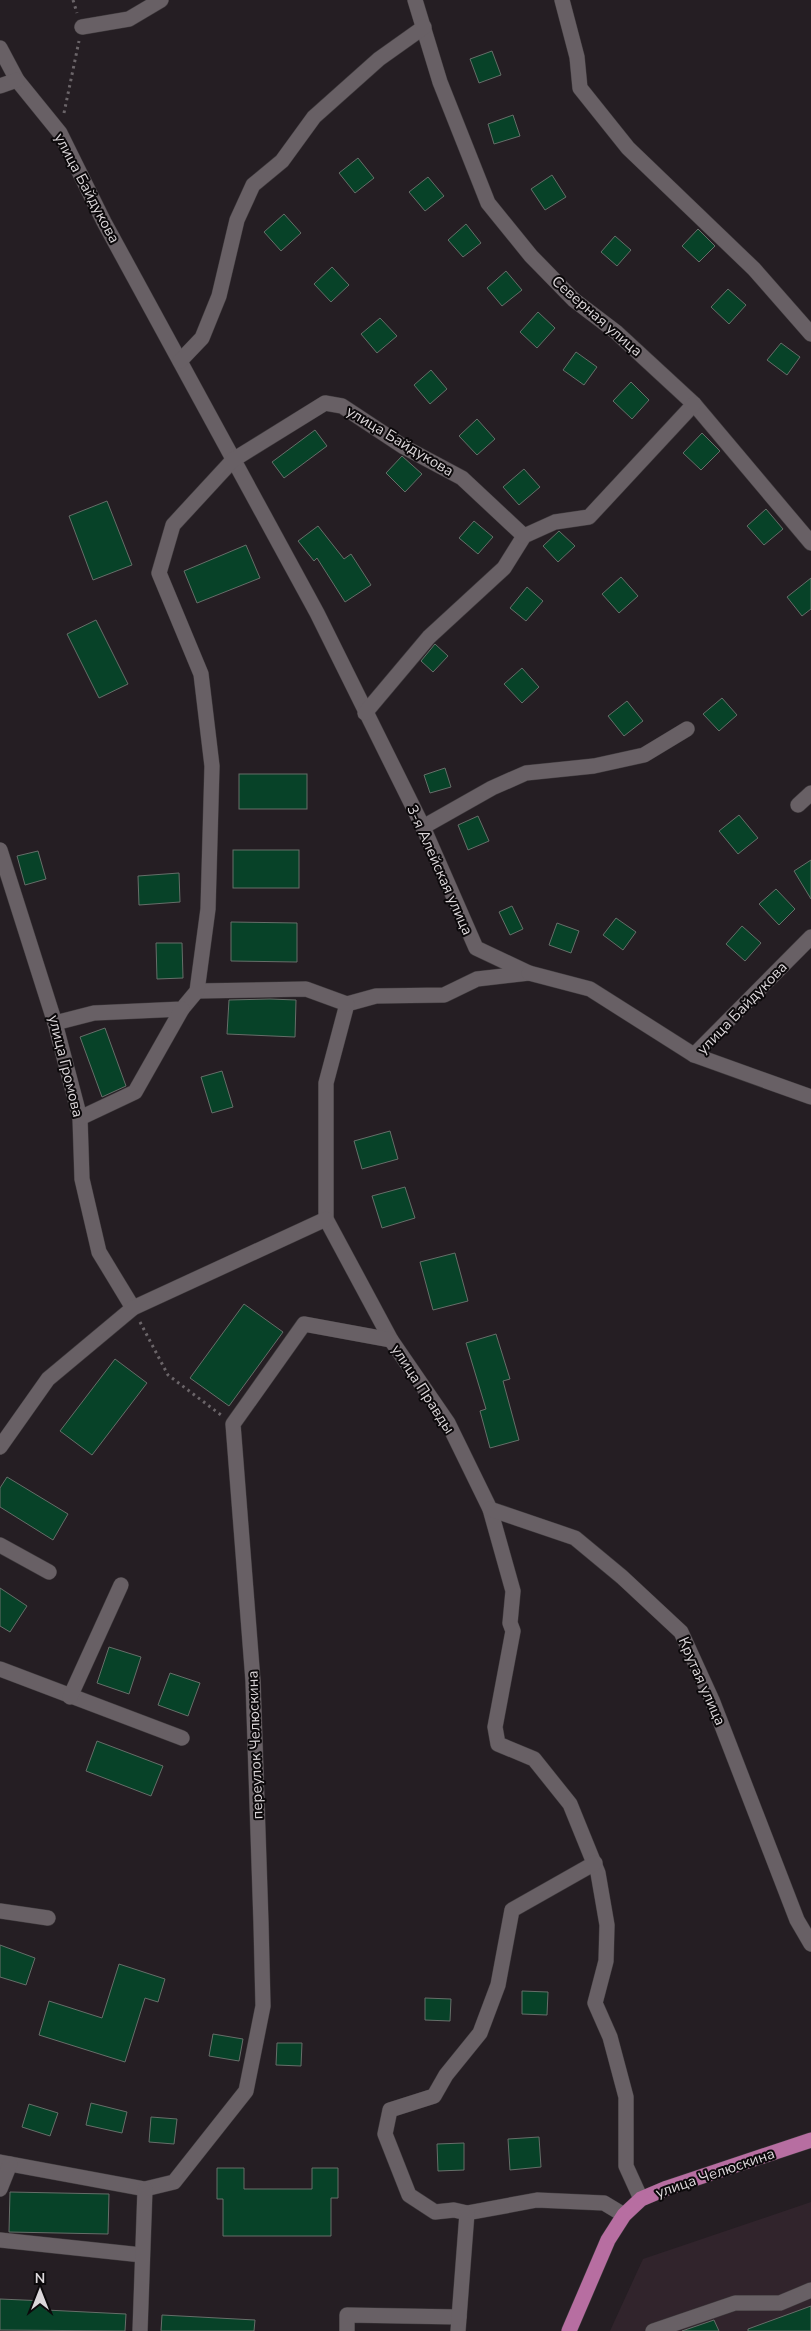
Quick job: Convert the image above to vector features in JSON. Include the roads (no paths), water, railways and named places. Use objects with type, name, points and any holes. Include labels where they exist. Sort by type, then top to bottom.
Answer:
[{"type":"main road","name":"улица Челюскина","points":[[569,2331],[608,2240],[624,2215],[640,2200],[667,2188],[811,2140]]},
{"type":"street","points":[[82,27],[129,19],[161,0]]},
{"type":"street","name":"Северная улица","points":[[415,0],[440,82],[488,203],[531,256],[574,300],[616,332],[694,404],[811,543]]},
{"type":"street","points":[[562,0],[577,57],[580,88],[628,148],[754,269],[811,334]]},
{"type":"street","points":[[180,361],[202,338],[219,296],[237,220],[253,185],[282,160],[314,117],[380,59],[424,28]]},
{"type":"street","name":"улица Байдукова","points":[[0,48],[17,80],[60,133],[104,222],[232,460],[325,402],[342,406],[404,447],[462,478],[524,536]]},
{"type":"street","points":[[0,86],[17,80]]},
{"type":"street","points":[[365,713],[429,637],[504,568],[524,536],[555,522],[589,517],[694,404]]},
{"type":"street","points":[[80,1118],[135,1092],[182,1009],[197,991],[208,909],[212,766],[201,674],[159,573],[173,526],[232,460]]},
{"type":"street","name":"3-я Алейская улица","points":[[232,460],[317,613],[422,827],[476,948],[529,973]]},
{"type":"street","points":[[422,827],[492,788],[526,773],[594,766],[644,755],[687,729]]},
{"type":"street","points":[[798,805],[811,793]]},
{"type":"street","name":"улица Громова","points":[[0,850],[55,1023],[80,1118],[82,1179],[99,1252],[133,1308]]},
{"type":"street","name":"улица Байдукова","points":[[811,937],[694,1055],[811,1097]]},
{"type":"street","points":[[197,991],[306,989],[347,1004],[376,996],[444,995],[477,979],[529,973],[590,989],[694,1055]]},
{"type":"street","points":[[0,1446],[48,1379],[133,1308],[326,1219],[326,1083],[347,1004]]},
{"type":"street","points":[[55,1023],[94,1013],[182,1009]]},
{"type":"street","name":"улица Правды","points":[[326,1219],[391,1340],[448,1423],[490,1509],[513,1591],[510,1623],[513,1630],[495,1727],[498,1744],[534,1759],[570,1804],[595,1863],[607,1925],[606,1961],[595,2003],[610,2037],[626,2097],[626,2166],[640,2200]]},
{"type":"street","name":"переулок Челюскина","points":[[5,2163],[146,2188],[174,2182],[246,2091],[262,2006],[253,1681],[233,1424],[304,1324],[391,1340]]},
{"type":"street","name":"Крутая улица","points":[[490,1509],[574,1538],[622,1577],[681,1632],[712,1700],[797,1920],[811,1944]]},
{"type":"street","points":[[0,1545],[49,1572]]},
{"type":"street","points":[[70,1697],[121,1586]]},
{"type":"street","points":[[0,1669],[182,1738]]},
{"type":"street","points":[[595,1863],[512,1910],[498,1986],[480,2033],[446,2074],[434,2096],[390,2110],[385,2134],[409,2195],[435,2212],[454,2210],[467,2213],[537,2200],[604,2203],[624,2215]]},
{"type":"street","points":[[0,1911],[48,1918]]},
{"type":"street","points":[[0,2189],[5,2163]]},
{"type":"street","points":[[140,2331],[146,2188]]},
{"type":"street","points":[[347,2331],[347,2316],[458,2324],[467,2213]]},
{"type":"street","points":[[0,2240],[142,2256]]},
{"type":"street","points":[[653,2331],[735,2302],[780,2303],[811,2290]]}]
